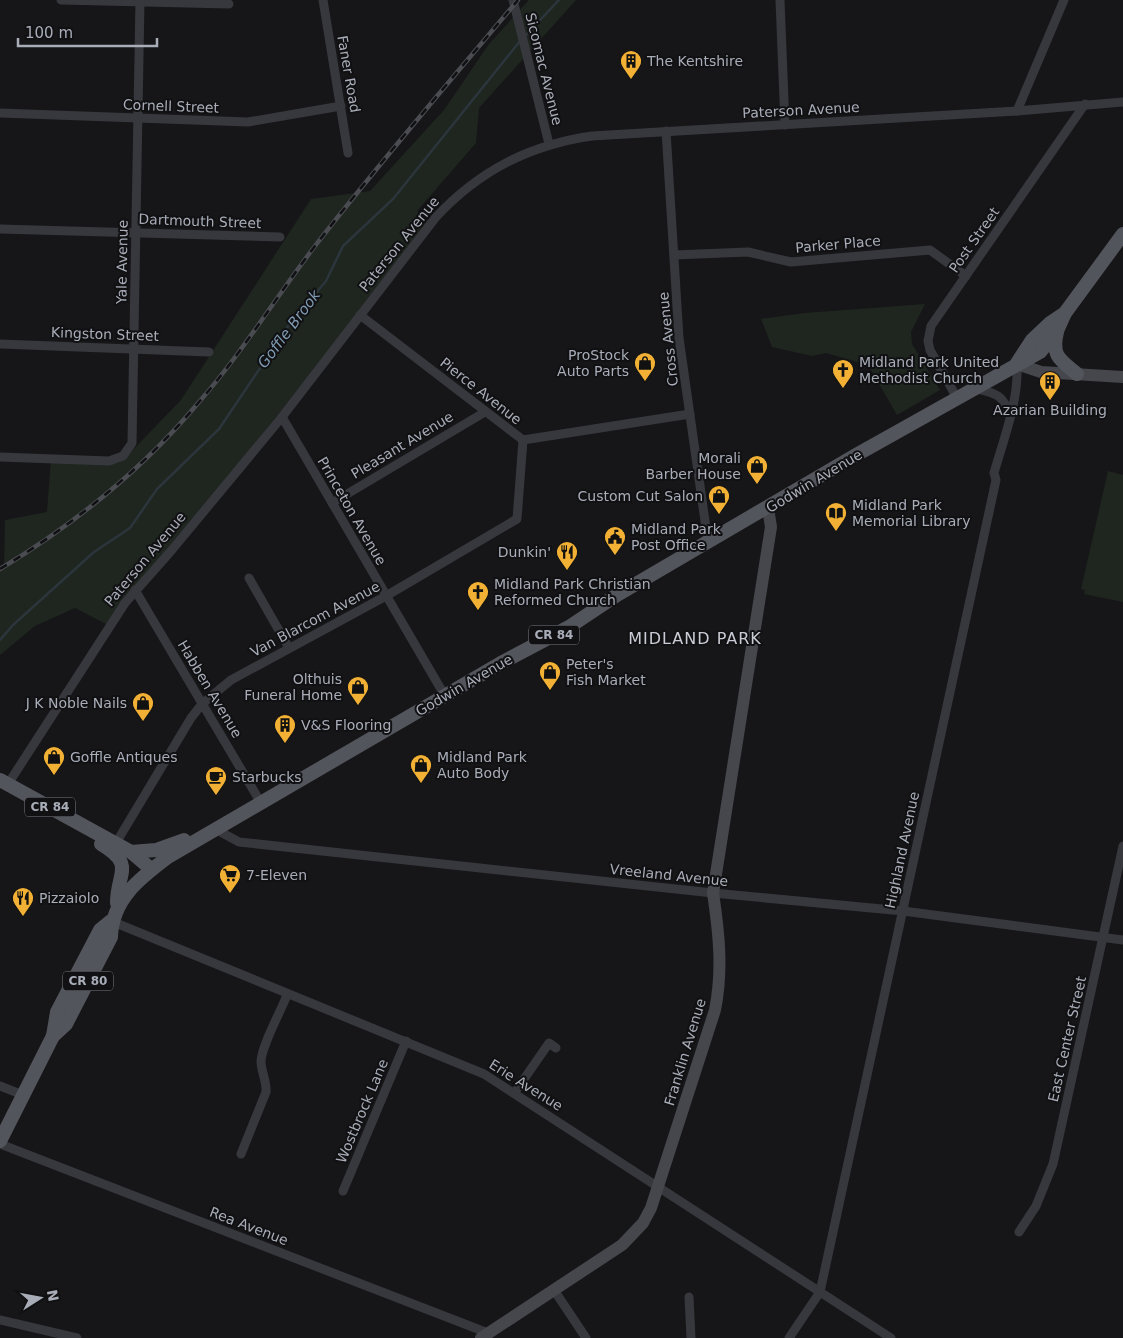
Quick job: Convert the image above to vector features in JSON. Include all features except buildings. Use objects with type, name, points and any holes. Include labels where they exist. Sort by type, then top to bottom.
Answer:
[{"type":"main road","name":"Godwin Avenue","points":[[0,1143],[53,1036],[66,1024],[111,937],[114,916],[136,882],[151,869],[201,837],[445,696],[569,627],[617,595],[708,542],[974,388],[1040,352],[1057,332],[1065,312],[1123,234]]},
{"type":"main road","name":"Godwin Avenue","points":[[1017,364],[1032,340],[1065,312]]},
{"type":"main road","points":[[1057,332],[1054,346],[1057,355],[1077,374]]},
{"type":"main road","name":"CR 84","points":[[4,782],[116,843],[131,852],[151,869]]},
{"type":"main road","points":[[92,829],[96,841],[114,852],[122,863],[123,876],[117,892],[114,916]]},
{"type":"main road","points":[[131,852],[156,850],[201,837]]},
{"type":"street","points":[[61,0],[229,4]]},
{"type":"street","name":"Faner Road","points":[[323,0],[348,153]]},
{"type":"street","name":"Sicomac Avenue","points":[[513,0],[549,144]]},
{"type":"street","points":[[780,0],[786,124]]},
{"type":"street","points":[[1017,111],[1064,0]]},
{"type":"street","name":"Yale Avenue","points":[[0,457],[109,461],[123,456],[128,450],[132,437],[140,1]]},
{"type":"street","name":"Paterson Avenue","points":[[4,782],[107,628],[135,590],[171,551],[282,417],[436,217],[472,183],[506,161],[549,144],[592,136],[1017,111],[1123,102]]},
{"type":"street","name":"Post Street","points":[[957,398],[930,350],[928,333],[935,318],[1085,104]]},
{"type":"street","name":"Cornell Street","points":[[0,114],[248,122],[340,106]]},
{"type":"street","name":"Cross Avenue","points":[[666,131],[679,338],[708,542]]},
{"type":"street","name":"Dartmouth Street","points":[[0,229],[280,237]]},
{"type":"street","name":"Parker Place","points":[[674,255],[748,252],[791,262],[930,250],[966,276]]},
{"type":"street","name":"Pierce Avenue","points":[[360,315],[523,440],[690,414]]},
{"type":"street","name":"Kingston Street","points":[[0,344],[209,352]]},
{"type":"street","points":[[1017,364],[1041,372],[1123,377]]},
{"type":"street","name":"Highland Avenue","points":[[820,1292],[996,480],[994,473],[1018,384],[1017,364]]},
{"type":"street","points":[[974,388],[998,396],[1006,402],[1009,414]]},
{"type":"street","name":"Pleasant Avenue","points":[[332,503],[485,412]]},
{"type":"street","name":"Princeton Avenue","points":[[282,417],[445,696]]},
{"type":"street","name":"Van Blarcom Avenue","points":[[116,843],[184,730],[202,704],[232,680],[386,596],[517,519],[523,440]]},
{"type":"street","name":"Franklin Avenue","points":[[485,1336],[622,1245],[634,1235],[651,1208],[718,996],[720,950],[713,893],[771,527],[768,508]]},
{"type":"street","points":[[249,578],[290,648]]},
{"type":"street","name":"Habben Avenue","points":[[135,590],[260,803]]},
{"type":"street","name":"Vreeland Avenue","points":[[215,829],[239,842],[713,893],[903,911],[1123,940]]},
{"type":"street","name":"East Center Street","points":[[1019,1232],[1036,1206],[1053,1164],[1123,846]]},
{"type":"street","name":"Erie Avenue","points":[[114,916],[287,995],[460,1063],[515,1092],[892,1338]]},
{"type":"street","points":[[241,1154],[266,1092],[262,1056],[287,995]]},
{"type":"street","name":"Wostbrock Lane","points":[[343,1192],[406,1042]]},
{"type":"street","points":[[515,1092],[549,1043],[556,1048]]},
{"type":"street","points":[[0,1086],[23,1095]]},
{"type":"street","name":"Rea Avenue","points":[[0,1143],[485,1336]]},
{"type":"street","points":[[554,1290],[586,1338]]},
{"type":"street","points":[[789,1338],[820,1292]]},
{"type":"street","points":[[688,1297],[691,1338]]},
{"type":"street","points":[[0,1320],[77,1338]]},
{"type":"shaded area","points":[[529,0],[576,0],[479,108],[476,143],[417,211],[432,224],[108,625],[75,608],[35,626],[0,655],[0,570],[4,568],[5,520],[47,512],[51,459],[123,460],[181,400],[311,199],[370,191],[444,110],[489,44]]},
{"type":"shaded area","points":[[925,304],[911,332],[912,344],[940,390],[897,415],[868,365],[826,353],[812,356],[772,347],[761,319],[805,313]]},
{"type":"shaded area","points":[[1108,471],[1123,475],[1123,602],[1084,594],[1085,590],[1081,589]]},
{"type":"waterway","name":"Goffle Brook","points":[[524,37],[559,0]]},
{"type":"waterway","name":"Goffle Brook","points":[[0,640],[13,625],[94,552],[130,528],[157,489],[219,429],[289,325],[326,281],[343,246],[393,199],[520,41]]},
{"type":"railway","points":[[0,569],[54,534],[106,494],[155,450],[178,426],[230,364],[301,265],[340,215],[415,122],[518,0]]},
{"type":"place","name":"The Kentshire","points":[[631,80]]},
{"type":"place","name":"ProStock Auto Parts","points":[[645,382]]},
{"type":"place","name":"Midland Park United Methodist Church","points":[[843,389]]},
{"type":"place","name":"Azarian Building","points":[[1050,401]]},
{"type":"place","name":"Morali Barber House","points":[[757,485]]},
{"type":"place","name":"Custom Cut Salon","points":[[719,515]]},
{"type":"place","name":"Midland Park Memorial Library","points":[[836,532]]},
{"type":"place","name":"Midland Park Post Office","points":[[615,556]]},
{"type":"place","name":"Dunkin'","points":[[567,571]]},
{"type":"place","name":"Midland Park Christian Reformed Church","points":[[478,611]]},
{"type":"place","name":"Peter's Fish Market","points":[[550,691]]},
{"type":"place","name":"Olthuis Funeral Home","points":[[358,706]]},
{"type":"place","name":"J K Noble Nails","points":[[143,722]]},
{"type":"place","name":"V&S Flooring","points":[[285,744]]},
{"type":"place","name":"Goffle Antiques","points":[[54,776]]},
{"type":"place","name":"Midland Park Auto Body","points":[[421,784]]},
{"type":"place","name":"Starbucks","points":[[216,796]]},
{"type":"place","name":"7-Eleven","points":[[230,894]]},
{"type":"place","name":"Pizzaiolo","points":[[23,917]]},
{"type":"district","name":"MIDLAND PARK","points":[[695,638]]}]
